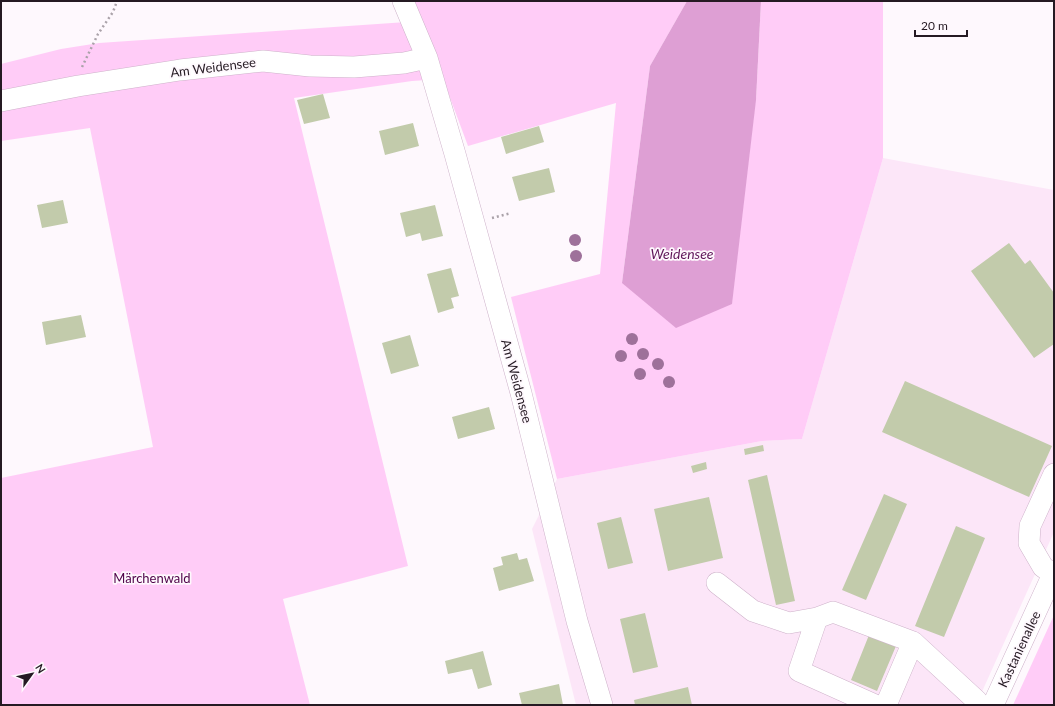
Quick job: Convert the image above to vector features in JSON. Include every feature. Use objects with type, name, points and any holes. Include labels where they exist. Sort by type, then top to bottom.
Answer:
[{"type":"street","name":"Am Weidensee","points":[[403,1],[427,58],[517,379],[577,621],[602,705]]},
{"type":"street","name":"Am Weidensee","points":[[1,101],[78,86],[180,70],[263,61],[310,66],[354,67],[404,63],[427,58]]},
{"type":"street","points":[[1054,474],[1030,526],[1029,543],[1043,567],[1054,573]]},
{"type":"street","name":"Kastanienallee","points":[[993,705],[1054,573]]},
{"type":"street","points":[[717,583],[753,611],[790,623],[817,618],[833,612],[913,642],[977,701],[979,705]]},
{"type":"street","points":[[817,618],[799,671],[875,705]]},
{"type":"street","points":[[886,705],[913,642]]},
{"type":"path","points":[[78,86],[76,78],[98,34],[113,12],[117,1]]},
{"type":"shaded area","points":[[883,158],[1054,190],[1054,532],[976,705],[576,705],[532,529],[557,479],[762,441],[802,439]]},
{"type":"green space","name":"Märchenwald","points":[[413,1],[687,1],[650,66],[622,283],[756,100],[761,1],[883,1],[883,158],[802,439],[762,441],[557,479],[511,297],[600,274],[616,103],[468,146],[443,79],[412,81],[294,98],[408,566],[283,599],[310,705],[1,705],[1,478],[153,447],[90,128],[1,141],[1,64],[61,49],[99,43],[421,21]]},
{"type":"green space","points":[[1054,615],[1054,705],[1013,705]]},
{"type":"water","name":"Weidensee","points":[[687,1],[761,1],[756,100],[732,304],[676,328],[622,283],[650,66]]},
{"type":"building","points":[[323,94],[330,118],[304,124],[297,100]]},
{"type":"building","points":[[413,123],[419,146],[385,155],[379,131]]},
{"type":"building","points":[[539,126],[544,142],[506,154],[501,137]]},
{"type":"building","points":[[549,168],[555,192],[519,201],[512,177]]},
{"type":"building","points":[[63,200],[68,223],[42,228],[37,205]]},
{"type":"building","points":[[435,205],[443,236],[422,241],[420,233],[406,237],[400,213]]},
{"type":"building","points":[[1009,243],[1025,264],[1030,260],[1054,293],[1054,344],[1034,358],[971,271]]},
{"type":"building","points":[[451,268],[459,296],[451,298],[454,308],[438,313],[427,274]]},
{"type":"building","points":[[81,315],[86,337],[46,345],[42,322]]},
{"type":"building","points":[[410,335],[419,366],[391,374],[382,343]]},
{"type":"building","points":[[905,381],[1052,446],[1029,497],[882,432]]},
{"type":"building","points":[[489,407],[495,429],[458,439],[452,417]]},
{"type":"building","points":[[763,445],[764,451],[745,455],[744,449]]},
{"type":"building","points":[[706,462],[707,469],[693,473],[691,466]]},
{"type":"building","points":[[767,475],[795,601],[776,605],[748,480]]},
{"type":"building","points":[[884,494],[907,504],[866,600],[842,590]]},
{"type":"building","points":[[709,497],[723,558],[668,571],[654,509]]},
{"type":"building","points":[[621,517],[633,563],[608,569],[597,523]]},
{"type":"building","points":[[956,526],[985,538],[944,637],[915,626]]},
{"type":"building","points":[[517,553],[519,560],[527,558],[534,581],[499,591],[493,568],[503,565],[501,557]]},
{"type":"building","points":[[645,613],[658,667],[633,673],[620,619]]},
{"type":"building","points":[[869,635],[896,646],[877,691],[851,680]]},
{"type":"building","points":[[483,651],[492,685],[478,689],[472,669],[448,674],[445,661]]},
{"type":"building","points":[[559,684],[563,705],[522,705],[519,693]]},
{"type":"building","points":[[688,687],[692,705],[635,705],[634,700]]}]
